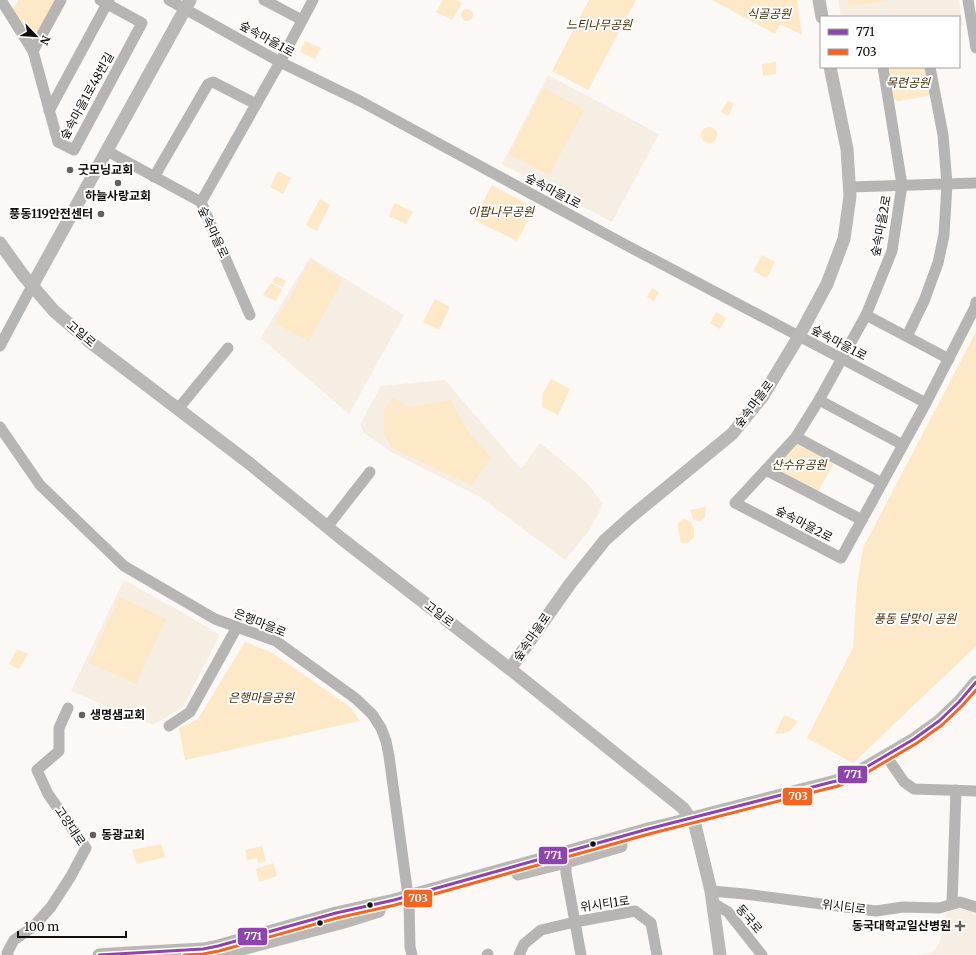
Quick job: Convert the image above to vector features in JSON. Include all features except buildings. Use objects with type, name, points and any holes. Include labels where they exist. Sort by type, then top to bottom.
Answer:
[{"type":"main road","points":[[819,0],[822,16]]},
{"type":"main road","points":[[32,286],[187,4]]},
{"type":"main road","name":"숲속마을로","points":[[510,669],[570,584],[605,540],[732,434],[763,396],[799,336],[827,284],[844,239],[850,196],[847,149],[830,68]]},
{"type":"main road","name":"고일로","points":[[0,243],[32,286],[54,310],[90,342],[249,463],[327,527],[510,669],[683,808],[693,821]]},
{"type":"main road","points":[[99,955],[136,952],[203,950],[336,913],[408,899],[566,862],[652,836],[693,821],[836,781],[858,772],[914,740],[939,721],[959,702],[976,682]]},
{"type":"main road","points":[[219,955],[344,922],[408,899],[640,831],[840,789],[863,779],[918,746],[944,726],[976,695]]},
{"type":"main road","points":[[693,821],[712,897],[720,955]]},
{"type":"street","name":"숲속마을1로48번길","points":[[1,0],[10,5],[33,51],[58,142],[74,150],[142,23],[106,1]]},
{"type":"street","points":[[33,51],[61,0]]},
{"type":"street","name":"숲속마을1로","points":[[169,0],[187,4],[280,62],[360,101],[612,238],[926,404]]},
{"type":"street","points":[[264,0],[302,20]]},
{"type":"street","points":[[200,202],[280,62],[313,0]]},
{"type":"street","points":[[968,0],[976,48]]},
{"type":"street","points":[[49,111],[106,1]]},
{"type":"street","name":"숲속마을2로","points":[[883,68],[902,185],[892,251],[866,315],[796,437],[735,503],[841,558],[926,404],[975,307],[976,302]]},
{"type":"street","points":[[907,336],[924,301],[938,263],[944,235],[947,184],[943,135],[930,68]]},
{"type":"street","points":[[154,177],[208,84],[213,82],[256,104]]},
{"type":"street","name":"숲속마을로","points":[[107,151],[200,202],[250,315]]},
{"type":"street","points":[[850,187],[976,183]]},
{"type":"street","points":[[0,346],[32,286]]},
{"type":"street","points":[[866,315],[949,359]]},
{"type":"street","points":[[178,409],[228,348]]},
{"type":"street","points":[[818,400],[903,445]]},
{"type":"street","name":"은행마을로","points":[[0,427],[40,485],[124,566],[215,619],[276,641],[355,698],[372,714],[381,728],[386,741],[389,756],[408,899],[410,947],[412,955]]},
{"type":"street","points":[[796,437],[882,483]]},
{"type":"street","points":[[766,470],[862,520]]},
{"type":"street","points":[[327,527],[370,472]]},
{"type":"street","points":[[169,726],[190,712],[237,628]]},
{"type":"street","name":"고양대로","points":[[8,955],[7,953],[14,940],[33,927],[51,907],[71,876],[86,848],[48,794],[37,770],[59,751],[59,728],[68,708]]},
{"type":"street","points":[[891,763],[904,782],[914,789],[976,791]]},
{"type":"street","points":[[952,904],[956,790]]},
{"type":"street","points":[[566,862],[566,873],[581,955]]},
{"type":"street","name":"위시티로","points":[[712,897],[745,894],[876,911],[903,907],[939,908],[960,902],[976,907]]},
{"type":"street","name":"동국로","points":[[712,897],[728,912],[762,955]]},
{"type":"street","name":"위시티1로","points":[[519,955],[524,944],[541,930],[635,911],[651,923],[657,955]]},
{"type":"shaded area","points":[[838,0],[959,0],[963,26],[960,27],[960,16],[841,16]]},
{"type":"shaded area","points":[[548,75],[659,134],[612,222],[502,164]]},
{"type":"shaded area","points":[[310,257],[404,315],[349,414],[261,338]]},
{"type":"shaded area","points":[[445,380],[521,469],[540,443],[587,483],[603,504],[589,531],[565,560],[482,498],[393,453],[364,433],[360,424],[381,386]]},
{"type":"shaded area","points":[[124,580],[192,618],[219,636],[183,707],[153,725],[71,691]]},
{"type":"shaded area","name":"동국대학교일산병원","points":[[960,905],[976,911],[976,955],[915,955],[932,953],[940,942],[947,908]]},
{"type":"green space","points":[[19,0],[59,0],[36,42],[31,42],[13,10]]},
{"type":"green space","points":[[443,0],[456,0],[462,3],[452,20],[436,12]]},
{"type":"green space","name":"느티나무공원","points":[[589,0],[636,0],[588,90],[552,71]]},
{"type":"green space","name":"식골공원","points":[[712,0],[797,0],[802,35],[780,24],[775,34]]},
{"type":"green space","points":[[848,0],[891,0],[849,6]]},
{"type":"green space","points":[[465,9],[469,9],[473,15],[469,21],[465,21],[461,17],[461,13]]},
{"type":"green space","points":[[305,41],[321,48],[315,59],[300,52]]},
{"type":"green space","points":[[776,62],[776,74],[763,76],[762,64]]},
{"type":"green space","name":"목련공원","points":[[889,68],[927,68],[931,93],[928,96],[898,101],[894,99]]},
{"type":"green space","points":[[544,88],[584,110],[549,175],[509,154]]},
{"type":"green space","points":[[728,101],[734,104],[728,116],[721,112]]},
{"type":"green space","points":[[709,127],[715,129],[717,135],[715,141],[709,143],[703,141],[701,135],[703,129]]},
{"type":"green space","points":[[278,171],[291,178],[283,194],[270,187]]},
{"type":"green space","name":"이팝나무공원","points":[[492,185],[535,208],[517,241],[474,220]]},
{"type":"green space","points":[[320,199],[330,205],[317,231],[306,225]]},
{"type":"green space","points":[[395,203],[413,212],[406,224],[389,216]]},
{"type":"green space","points":[[762,255],[775,262],[767,278],[753,271]]},
{"type":"green space","points":[[311,260],[342,281],[309,341],[275,323]]},
{"type":"green space","points":[[276,276],[286,281],[283,287],[272,282]]},
{"type":"green space","points":[[271,283],[282,289],[276,301],[263,295]]},
{"type":"green space","points":[[652,288],[659,292],[654,301],[647,297]]},
{"type":"green space","points":[[435,299],[450,307],[439,330],[423,322]]},
{"type":"green space","points":[[716,312],[726,318],[720,329],[710,323]]},
{"type":"green space","name":"풍동 달맞이 공원","points":[[976,332],[976,646],[853,763],[807,738],[853,648],[857,585],[863,548]]},
{"type":"green space","points":[[551,379],[570,389],[558,415],[542,407],[543,393]]},
{"type":"green space","points":[[393,398],[409,407],[451,400],[458,415],[470,434],[491,458],[471,485],[392,448],[384,434],[384,410]]},
{"type":"green space","name":"산수유공원","points":[[793,444],[797,444],[834,463],[817,493],[773,470]]},
{"type":"green space","points":[[706,507],[705,517],[700,522],[693,519],[690,510]]},
{"type":"green space","points":[[683,519],[690,521],[694,528],[694,537],[688,543],[681,543],[677,524]]},
{"type":"green space","points":[[119,597],[166,619],[136,684],[89,663]]},
{"type":"green space","name":"은행마을공원","points":[[245,642],[271,652],[350,707],[360,721],[185,760],[179,728],[198,719]]},
{"type":"green space","points":[[17,649],[28,654],[19,669],[9,664]]},
{"type":"green space","points":[[784,715],[798,721],[789,731],[775,734]]},
{"type":"green space","points":[[161,844],[165,857],[137,864],[132,850]]},
{"type":"green space","points":[[262,846],[266,861],[258,863],[257,858],[247,860],[245,850]]},
{"type":"green space","points":[[273,863],[277,876],[259,882],[256,869]]},
{"type":"transit line","name":"771","points":[[99,955],[203,949],[218,946],[336,913],[394,900],[648,829],[836,781],[858,772],[914,739],[939,721],[959,702],[976,682]]},
{"type":"transit line","name":"703","points":[[184,955],[219,951],[337,918],[395,905],[649,834],[838,786],[861,776],[917,743],[942,725],[976,690]]},
{"type":"place","name":"굿모닝교회","points":[[70,170]]},
{"type":"place","name":"하늘사랑교회","points":[[118,183]]},
{"type":"place","name":"풍동119안전센터","points":[[101,214]]},
{"type":"place","name":"생명샘교회","points":[[82,715]]},
{"type":"place","name":"동광교회","points":[[93,835]]},
{"type":"place","name":"동국대학교일산병원","points":[[960,926]]}]
